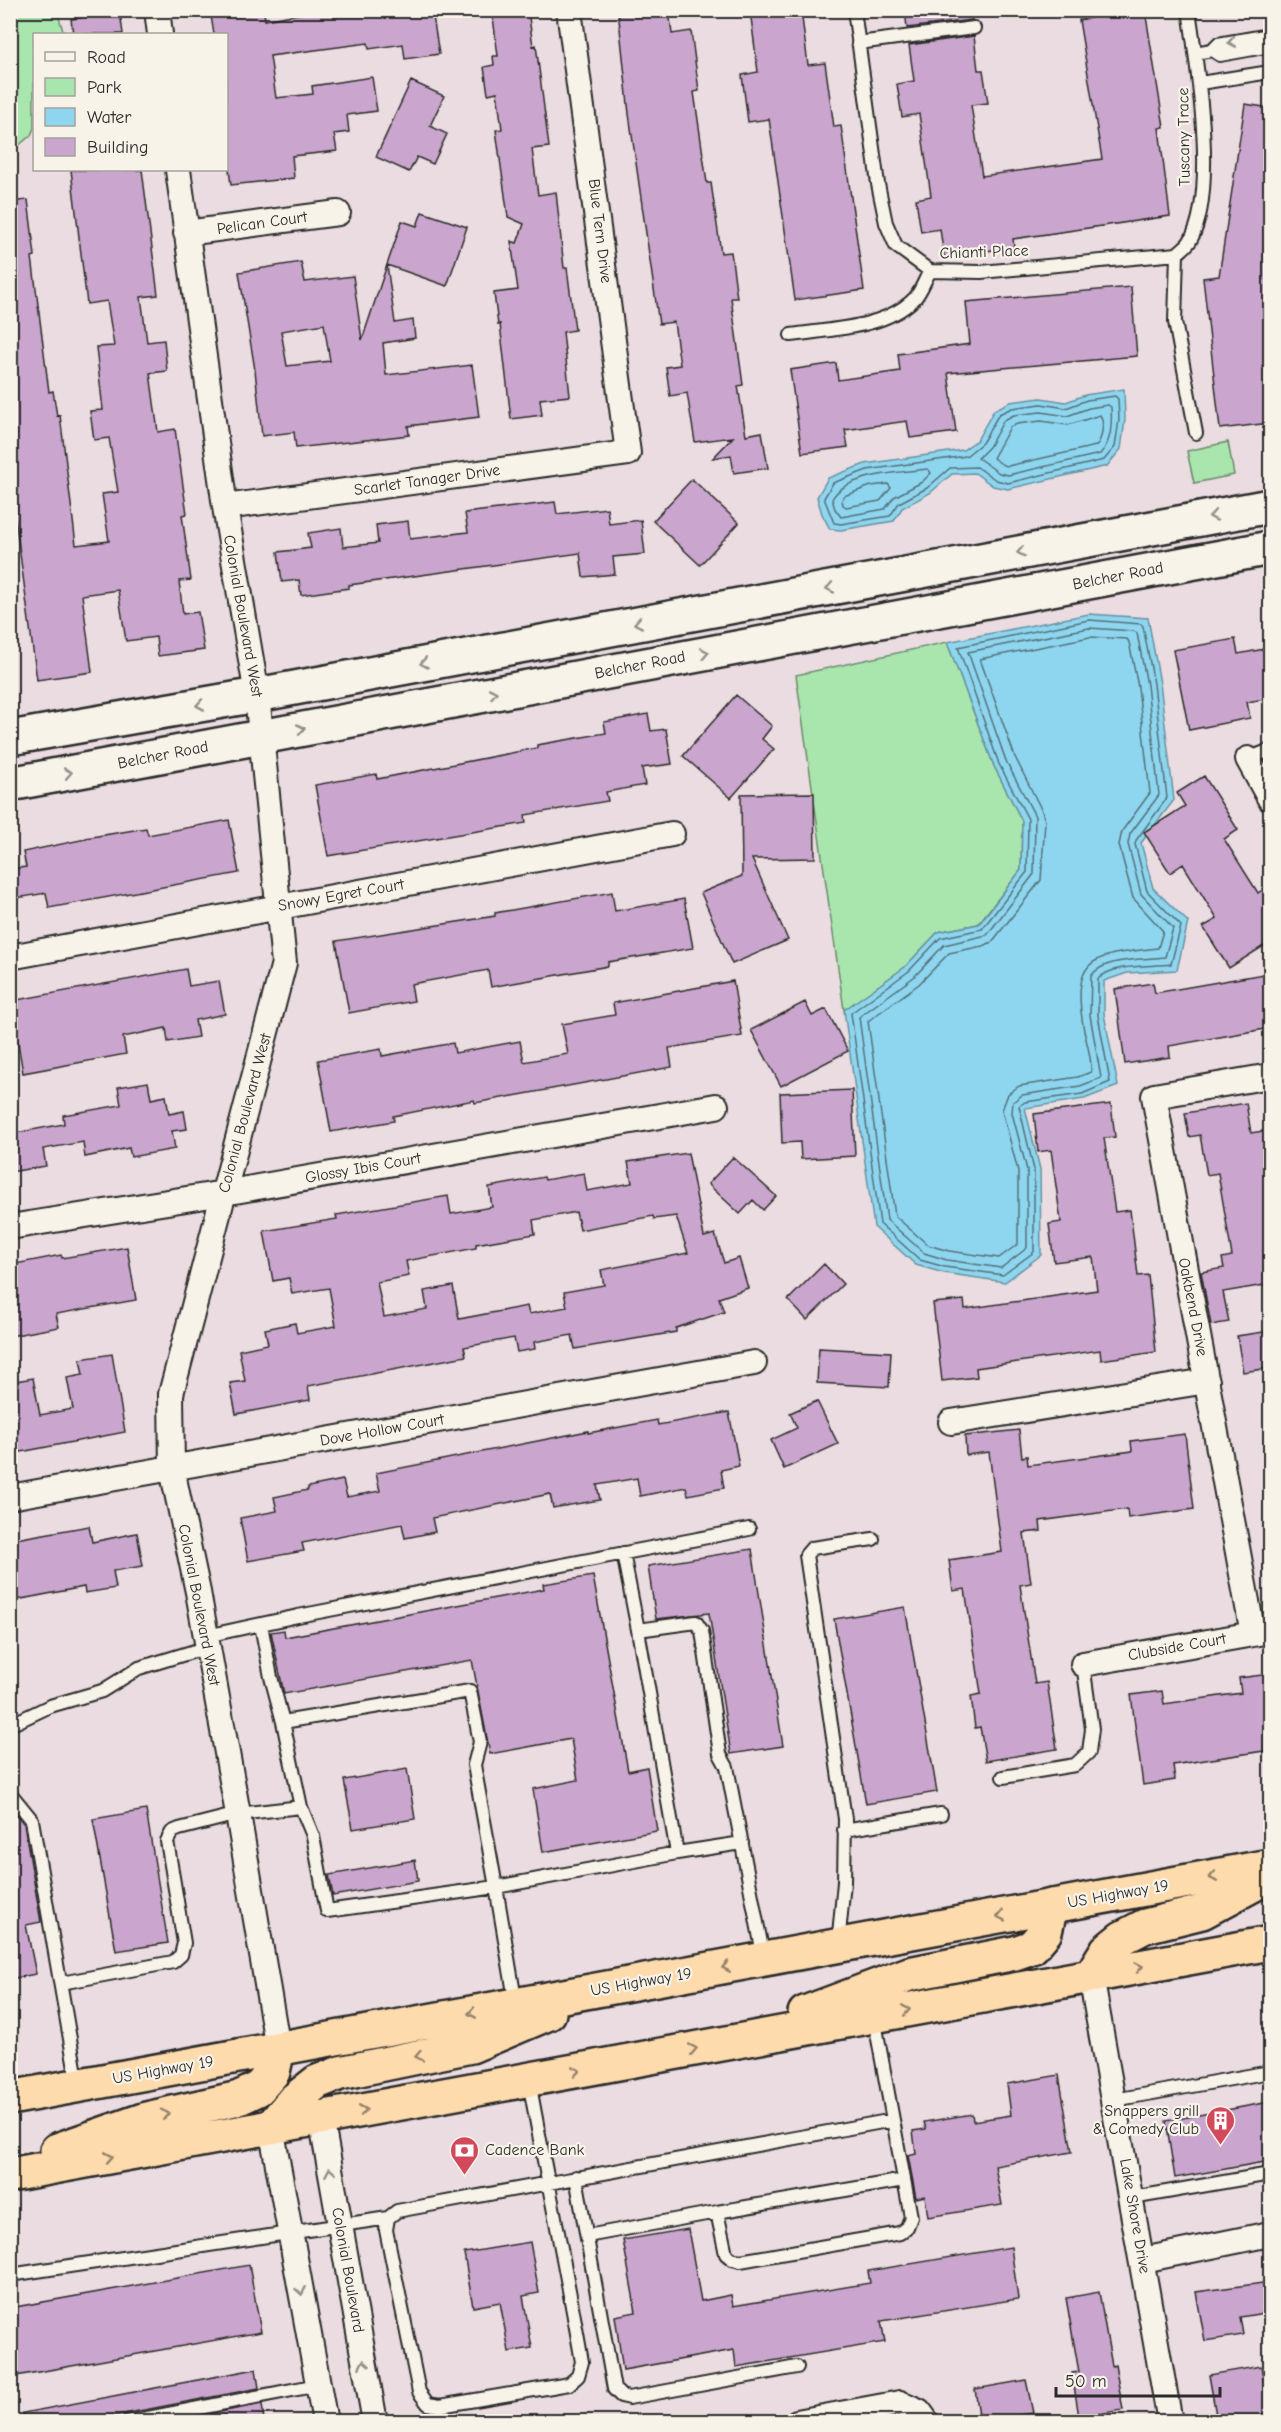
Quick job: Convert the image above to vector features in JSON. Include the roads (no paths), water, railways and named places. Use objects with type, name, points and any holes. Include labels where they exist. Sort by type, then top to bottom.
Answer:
[{"type":"highway","name":"US Highway 19","points":[[10,2098],[1270,1866]]},
{"type":"highway","points":[[1091,1976],[1107,1950],[1122,1938],[1145,1926],[1202,1912],[1270,1875]]},
{"type":"highway","points":[[725,2043],[909,1974],[1015,1953],[1032,1947],[1045,1932],[1052,1906]]},
{"type":"highway","points":[[10,2175],[1270,1943]]},
{"type":"highway","points":[[271,2127],[293,2101],[317,2082],[340,2073],[471,2046],[612,1988]]},
{"type":"highway","points":[[10,2166],[146,2118],[239,2098],[258,2089],[273,2072],[278,2049]]},
{"type":"main road","points":[[10,738],[1270,506]]},
{"type":"main road","points":[[1234,555],[1270,536]]},
{"type":"main road","name":"Belcher Road","points":[[10,784],[1270,548]]},
{"type":"street","points":[[157,10],[160,33]]},
{"type":"street","name":"Blue Tern Drive","points":[[569,10],[628,453]]},
{"type":"street","name":"Colonial Boulevard West","points":[[178,171],[225,507],[257,694],[284,963],[171,1394],[172,1469],[207,1642],[278,2049]]},
{"type":"street","name":"Pelican Court","points":[[186,233],[338,213]]},
{"type":"street","name":"Scarlet Tanager Drive","points":[[225,507],[628,453]]},
{"type":"street","points":[[1248,759],[1270,800]]},
{"type":"street","name":"Snowy Egret Court","points":[[10,957],[672,834]]},
{"type":"street","name":"Oakbend Drive","points":[[1262,1633],[1207,1381],[1154,1095],[1270,1076]]},
{"type":"street","name":"Glossy Ibis Court","points":[[10,1227],[224,1193],[716,1106]]},
{"type":"street","name":"Dove Hollow Court","points":[[10,1497],[754,1363]]},
{"type":"street","points":[[951,1422],[1207,1381]]},
{"type":"street","name":"Clubside Court","points":[[1083,1664],[1262,1633]]},
{"type":"street","name":"Lake Shore Drive","points":[[1091,1976],[1170,2421]]},
{"type":"street","name":"Colonial Boulevard","points":[[321,2118],[375,2421]]},
{"type":"street","points":[[271,2127],[325,2421]]},
{"type":"street","points":[[1143,2260],[1270,2234]]},
{"type":"street","points":[[797,2421],[900,2403],[923,2416]]},
{"type":"lane","name":"Chianti Place","points":[[854,10],[878,184],[886,223],[896,246],[930,271],[981,272],[1177,254]]},
{"type":"lane","name":"Tuscany Trace","points":[[1177,254],[1190,242],[1199,216],[1204,169],[1200,82],[1189,10]]},
{"type":"lane","points":[[858,43],[974,28]]},
{"type":"lane","points":[[1195,53],[1212,50],[1218,44],[1270,35]]},
{"type":"lane","points":[[1212,50],[1220,55],[1270,46]]},
{"type":"lane","points":[[1200,82],[1270,72]]},
{"type":"lane","points":[[1177,254],[1175,322],[1196,433]]},
{"type":"lane","points":[[791,335],[870,322],[895,313],[915,298],[930,271]]},
{"type":"lane","points":[[1248,759],[1270,750]]},
{"type":"lane","points":[[10,1725],[50,1706],[102,1691],[139,1668],[207,1642],[261,1625],[749,1529]]},
{"type":"lane","points":[[838,1946],[844,1882],[845,1819],[806,1555],[812,1548],[873,1539]]},
{"type":"lane","points":[[623,1553],[677,1853]]},
{"type":"lane","points":[[638,1630],[696,1622],[702,1630],[720,1754],[727,1767],[764,1960]]},
{"type":"lane","points":[[261,1625],[301,1807],[313,1836],[327,1911],[496,1887],[677,1853],[742,1844]]},
{"type":"lane","points":[[1003,1777],[1075,1765],[1089,1752],[1092,1729],[1083,1664]]},
{"type":"lane","points":[[283,1722],[470,1691],[480,1743],[474,1765],[516,2005]]},
{"type":"lane","points":[[10,1793],[32,1820],[79,2086]]},
{"type":"lane","points":[[60,1983],[173,1962],[182,1955],[184,1943],[166,1841],[172,1832],[238,1814],[301,1807]]},
{"type":"lane","points":[[844,1830],[941,1814]]},
{"type":"lane","points":[[717,2212],[726,2254],[740,2261],[900,2233],[907,2228],[911,2217],[874,2016]]},
{"type":"lane","points":[[1114,2100],[1270,2072]]},
{"type":"lane","points":[[388,2218],[386,2230],[419,2392],[428,2404],[440,2406],[569,2384],[578,2376],[582,2362],[556,2213],[528,2079]]},
{"type":"lane","points":[[10,2275],[388,2218],[397,2211],[893,2120]]},
{"type":"lane","points":[[1132,2198],[1270,2174]]},
{"type":"lane","points":[[576,2177],[614,2389],[621,2396],[629,2398],[797,2367]]},
{"type":"lane","points":[[587,2236],[904,2180]]},
{"type":"lane","points":[[127,2421],[318,2385]]},
{"type":"water","points":[[1124,389],[1125,420],[1121,449],[1107,466],[1008,489],[993,486],[975,473],[952,474],[930,493],[902,508],[894,521],[841,530],[830,529],[822,514],[817,497],[828,478],[865,464],[963,450],[977,440],[994,410],[1010,402],[1041,398],[1066,402],[1085,395]]},
{"type":"water","points":[[1089,614],[1148,618],[1160,683],[1174,800],[1141,843],[1153,888],[1188,922],[1177,970],[1127,973],[1104,981],[1104,1014],[1118,1086],[1084,1099],[1025,1108],[1040,1169],[1041,1255],[1005,1282],[944,1273],[916,1265],[874,1227],[844,1010],[905,967],[938,932],[979,924],[1021,870],[1022,821],[994,766],[947,642]]},
{"type":"place","name":"Snappers grill & Comedy Club","points":[[1220,2146]]},
{"type":"place","name":"Cadence Bank","points":[[464,2176]]}]
